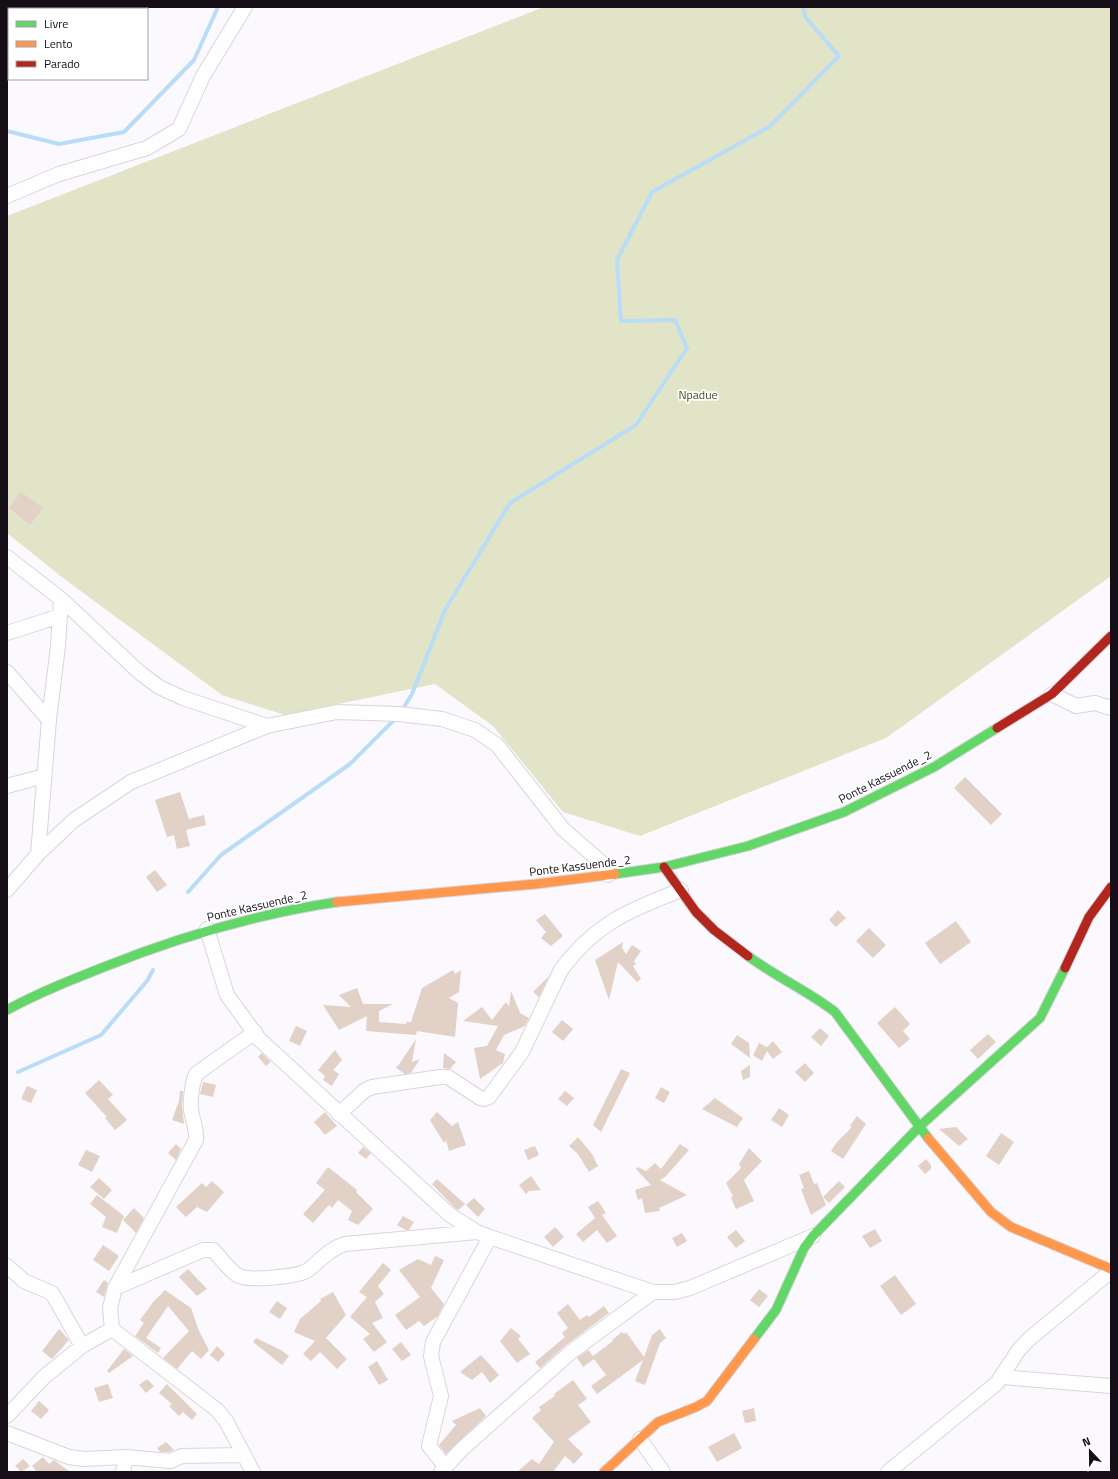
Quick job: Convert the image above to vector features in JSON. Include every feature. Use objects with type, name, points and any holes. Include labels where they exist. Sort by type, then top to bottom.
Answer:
[{"type":"main road","name":"Ponte Kassuende_2","points":[[7,1010],[39,993],[160,945],[207,929],[238,921],[309,906],[355,899],[536,884],[664,867],[748,846],[844,812],[934,767],[1052,694],[1111,636]]},
{"type":"main road","points":[[664,867],[696,912],[714,930],[768,971],[822,1002],[835,1012],[918,1127],[991,1212],[1011,1227],[1111,1270]]},
{"type":"main road","points":[[604,1472],[658,1422],[669,1416],[699,1406],[707,1401],[776,1310],[804,1248],[813,1236],[918,1127],[1040,1018],[1050,1003],[1090,914],[1111,887]]},
{"type":"street","points":[[7,196],[59,174],[147,148],[179,129],[203,76],[245,7]]},
{"type":"street","points":[[7,557],[61,599],[139,672],[159,687],[183,698],[267,726]]},
{"type":"street","points":[[38,854],[61,599]]},
{"type":"street","points":[[7,633],[60,616]]},
{"type":"street","points":[[7,672],[49,720]]},
{"type":"street","points":[[1052,694],[1076,706],[1095,703],[1111,708]]},
{"type":"street","points":[[7,890],[38,854],[74,820],[131,782],[267,726],[337,712],[399,714],[442,719],[475,730],[498,745],[563,829],[602,863],[608,875]]},
{"type":"street","points":[[7,786],[44,776]]},
{"type":"street","points":[[339,1114],[364,1091],[372,1087],[440,1077],[448,1077],[480,1098],[484,1099],[489,1097],[522,1052],[560,970],[583,943],[618,917],[680,890]]},
{"type":"street","points":[[207,929],[227,995],[259,1039],[450,1215],[483,1234],[653,1292],[675,1292],[690,1288],[813,1236]]},
{"type":"street","points":[[253,1472],[226,1421],[217,1410],[112,1329],[110,1308],[115,1288],[196,1140],[197,1132],[192,1115],[192,1081],[196,1074],[255,1032]]},
{"type":"street","points":[[115,1288],[203,1250],[213,1250],[236,1274],[245,1278],[295,1276],[308,1270],[332,1248],[345,1244],[483,1234]]},
{"type":"street","points":[[483,1234],[433,1342],[431,1350],[430,1356],[441,1396],[428,1446],[443,1469],[522,1395],[571,1352],[653,1292]]},
{"type":"street","points":[[7,1266],[24,1280],[52,1293],[82,1346]]},
{"type":"street","points":[[888,1472],[1002,1377],[1018,1351],[1028,1340],[1111,1270]]},
{"type":"street","points":[[7,1416],[44,1377],[82,1346],[112,1329]]},
{"type":"street","points":[[1002,1377],[1111,1386]]},
{"type":"street","points":[[7,1433],[70,1457],[84,1459],[126,1457],[170,1461],[182,1456],[243,1455]]},
{"type":"street","points":[[640,1439],[663,1472]]},
{"type":"street","points":[[123,1472],[126,1457]]},
{"type":"green space","name":"Npadue","points":[[544,7],[1111,7],[1111,576],[886,738],[640,836],[563,812],[493,726],[435,684],[285,715],[222,695],[63,578],[7,533],[7,216]]},
{"type":"building","points":[[21,492],[43,508],[30,525],[9,508]]},
{"type":"building","points":[[965,777],[1002,814],[991,825],[954,788]]},
{"type":"building","points":[[180,792],[189,819],[204,815],[206,825],[186,830],[190,846],[177,849],[174,835],[167,837],[155,800]]},
{"type":"building","points":[[155,870],[167,885],[157,892],[146,877]]},
{"type":"building","points":[[838,910],[846,918],[836,927],[829,920]]},
{"type":"building","points":[[545,914],[563,936],[551,946],[541,938],[546,932],[536,920]]},
{"type":"building","points":[[956,921],[971,942],[940,964],[925,943]]},
{"type":"building","points":[[869,928],[886,945],[873,958],[856,941]]},
{"type":"building","points":[[623,942],[622,948],[626,954],[632,945],[641,951],[634,961],[636,964],[633,966],[641,979],[637,982],[618,962],[609,1000],[595,960]]},
{"type":"building","points":[[453,970],[455,974],[461,970],[459,992],[449,998],[458,1003],[455,1037],[417,1031],[416,1035],[366,1031],[367,1016],[339,1030],[323,1005],[351,1007],[339,995],[357,988],[363,1004],[393,1004],[379,1011],[379,1022],[406,1024],[406,1022],[411,1022],[422,988]]},
{"type":"building","points":[[549,976],[539,997],[533,992]]},
{"type":"building","points":[[511,991],[520,1013],[529,1018],[525,1026],[504,1035],[496,1050],[505,1054],[503,1063],[480,1079],[474,1048],[487,1046],[498,1026],[463,1021],[482,1007],[492,1020],[506,1002],[509,1006]]},
{"type":"building","points":[[895,1007],[910,1024],[903,1031],[910,1039],[899,1048],[877,1023]]},
{"type":"building","points":[[562,1020],[573,1029],[563,1041],[552,1032]]},
{"type":"building","points":[[296,1026],[307,1031],[300,1046],[289,1041]]},
{"type":"building","points":[[820,1028],[829,1036],[821,1046],[811,1037]]},
{"type":"building","points":[[988,1034],[996,1042],[978,1059],[970,1050]]},
{"type":"building","points":[[737,1035],[749,1043],[750,1058],[731,1044]]},
{"type":"building","points":[[416,1039],[412,1062],[420,1059],[411,1073],[405,1074],[395,1067],[398,1066]]},
{"type":"building","points":[[773,1041],[782,1052],[773,1059],[767,1051],[762,1061],[753,1055],[759,1043],[767,1047]]},
{"type":"building","points":[[335,1050],[342,1060],[333,1070],[339,1074],[332,1086],[323,1080],[325,1076],[318,1070]]},
{"type":"building","points":[[262,1053],[271,1062],[266,1066],[258,1057]]},
{"type":"building","points":[[444,1053],[456,1062],[450,1069],[443,1068]]},
{"type":"building","points":[[805,1063],[814,1073],[805,1082],[795,1072]]},
{"type":"building","points":[[750,1065],[750,1077],[743,1080],[741,1071]]},
{"type":"building","points":[[621,1069],[630,1073],[601,1132],[593,1125]]},
{"type":"building","points":[[99,1080],[113,1095],[108,1099],[127,1120],[115,1130],[105,1118],[107,1117],[85,1093]]},
{"type":"building","points":[[203,1082],[216,1085],[213,1097],[200,1094]]},
{"type":"building","points":[[27,1086],[37,1090],[31,1103],[21,1099]]},
{"type":"building","points":[[661,1087],[670,1092],[664,1103],[655,1098]]},
{"type":"building","points":[[180,1091],[183,1091],[182,1106],[184,1124],[172,1120],[179,1101]]},
{"type":"building","points":[[565,1091],[574,1098],[567,1106],[558,1099]]},
{"type":"building","points":[[715,1098],[743,1118],[737,1127],[702,1109]]},
{"type":"building","points":[[779,1108],[789,1115],[782,1127],[771,1120]]},
{"type":"building","points":[[325,1112],[337,1126],[325,1135],[314,1122]]},
{"type":"building","points":[[437,1112],[452,1126],[458,1122],[466,1145],[449,1151],[446,1140],[444,1143],[430,1120]]},
{"type":"building","points":[[857,1116],[866,1124],[843,1159],[831,1151],[837,1142],[852,1127],[850,1126]]},
{"type":"building","points":[[956,1127],[968,1139],[959,1146],[939,1129]]},
{"type":"building","points":[[1001,1133],[1014,1142],[999,1165],[986,1156]]},
{"type":"building","points":[[578,1137],[592,1154],[598,1166],[589,1172],[578,1154],[569,1146]]},
{"type":"building","points":[[176,1144],[181,1149],[176,1160],[168,1153]]},
{"type":"building","points":[[680,1144],[689,1150],[666,1176],[660,1180],[687,1195],[659,1208],[660,1211],[645,1213],[642,1198],[638,1200],[635,1190],[651,1185],[636,1169],[638,1167],[646,1171],[655,1163],[661,1169]]},
{"type":"building","points":[[535,1146],[539,1155],[528,1160],[524,1150]]},
{"type":"building","points":[[363,1147],[371,1153],[366,1159],[358,1153]]},
{"type":"building","points":[[749,1148],[762,1161],[744,1180],[754,1201],[736,1209],[731,1198],[733,1196],[726,1183],[741,1168],[739,1164]]},
{"type":"building","points":[[86,1150],[100,1156],[92,1172],[78,1165]]},
{"type":"building","points":[[926,1159],[931,1165],[931,1169],[925,1174],[918,1166]]},
{"type":"building","points":[[328,1167],[357,1190],[356,1192],[373,1209],[358,1225],[348,1220],[352,1211],[338,1200],[332,1208],[329,1205],[313,1223],[303,1214],[325,1190],[316,1183]]},
{"type":"building","points":[[809,1171],[814,1184],[817,1183],[826,1205],[811,1215],[801,1189],[804,1188],[799,1175]]},
{"type":"building","points":[[531,1176],[541,1190],[529,1191],[526,1194],[519,1185]]},
{"type":"building","points":[[99,1178],[112,1190],[104,1199],[90,1187]]},
{"type":"building","points":[[437,1179],[465,1204],[458,1210],[455,1208],[432,1184]]},
{"type":"building","points":[[212,1181],[224,1192],[207,1212],[197,1207],[186,1217],[176,1207],[202,1183],[206,1187]]},
{"type":"building","points":[[839,1181],[845,1187],[829,1203],[823,1197]]},
{"type":"building","points":[[97,1195],[124,1216],[117,1233],[102,1227],[106,1217],[90,1204]]},
{"type":"building","points":[[474,1198],[485,1209],[478,1217],[466,1205]]},
{"type":"building","points":[[598,1201],[606,1213],[602,1215],[617,1236],[607,1243],[597,1230],[583,1242],[576,1234],[595,1218],[588,1207]]},
{"type":"building","points":[[134,1208],[144,1218],[136,1233],[123,1220]]},
{"type":"building","points":[[403,1216],[414,1222],[409,1230],[397,1225]]},
{"type":"building","points":[[555,1227],[564,1237],[553,1247],[544,1237]]},
{"type":"building","points":[[875,1229],[882,1241],[870,1248],[862,1236]]},
{"type":"building","points":[[736,1230],[745,1241],[736,1248],[727,1237]]},
{"type":"building","points":[[682,1233],[687,1241],[677,1247],[672,1238]]},
{"type":"building","points":[[103,1245],[119,1256],[109,1271],[93,1260]]},
{"type":"building","points":[[435,1256],[444,1260],[431,1288],[444,1304],[438,1316],[424,1326],[419,1321],[406,1330],[395,1315],[420,1297],[399,1270],[418,1259],[431,1265]]},
{"type":"building","points":[[383,1263],[391,1270],[378,1286],[384,1294],[375,1302],[383,1318],[372,1323],[387,1342],[374,1352],[363,1339],[370,1334],[350,1317],[367,1297],[359,1292]]},
{"type":"building","points":[[188,1269],[207,1289],[197,1296],[179,1277]]},
{"type":"building","points":[[895,1275],[916,1304],[901,1315],[880,1286]]},
{"type":"building","points":[[104,1280],[108,1283],[104,1297],[96,1292]]},
{"type":"building","points":[[759,1289],[768,1296],[759,1307],[750,1300]]},
{"type":"building","points":[[165,1290],[191,1308],[199,1331],[209,1350],[201,1359],[192,1351],[177,1369],[163,1358],[189,1331],[168,1306],[146,1338],[161,1348],[158,1353],[135,1336],[144,1323],[140,1320],[154,1301]]},
{"type":"building","points":[[333,1292],[346,1315],[326,1338],[347,1359],[337,1369],[320,1352],[311,1361],[303,1354],[315,1341],[294,1332],[300,1319],[321,1301],[320,1299]]},
{"type":"building","points":[[277,1301],[287,1308],[280,1319],[269,1312]]},
{"type":"building","points":[[568,1304],[580,1320],[587,1315],[589,1317],[604,1306],[609,1313],[566,1345],[540,1368],[535,1362],[565,1337],[562,1333],[568,1328],[557,1313]]},
{"type":"building","points":[[511,1328],[521,1336],[518,1339],[530,1354],[517,1363],[500,1341]]},
{"type":"building","points":[[59,1329],[69,1340],[52,1359],[42,1351]]},
{"type":"building","points":[[660,1329],[666,1338],[660,1343],[645,1385],[635,1381],[643,1360],[597,1394],[591,1386],[606,1375],[594,1359],[583,1367],[577,1358],[588,1350],[593,1356],[622,1332],[624,1334],[626,1332],[644,1357],[652,1335]]},
{"type":"building","points":[[256,1338],[281,1350],[289,1356],[282,1365],[253,1342]]},
{"type":"building","points":[[401,1342],[411,1355],[402,1361],[392,1349]]},
{"type":"building","points":[[217,1346],[225,1354],[218,1362],[210,1355]]},
{"type":"building","points":[[124,1349],[133,1356],[109,1373],[107,1371]]},
{"type":"building","points":[[481,1355],[499,1375],[490,1383],[482,1372],[472,1380],[460,1372]]},
{"type":"building","points":[[377,1361],[388,1380],[379,1385],[368,1367]]},
{"type":"building","points":[[147,1379],[154,1386],[146,1393],[139,1385]]},
{"type":"building","points":[[573,1380],[587,1399],[578,1405],[591,1422],[568,1439],[583,1454],[574,1464],[565,1456],[553,1472],[517,1472],[532,1459],[539,1464],[554,1442],[532,1418],[541,1410],[539,1407],[555,1396],[554,1394]]},
{"type":"building","points":[[108,1384],[113,1398],[99,1402],[94,1388]]},
{"type":"building","points":[[167,1384],[197,1414],[192,1420],[183,1412],[179,1416],[169,1406],[172,1404],[159,1393]]},
{"type":"building","points":[[39,1401],[49,1410],[41,1419],[31,1411]]},
{"type":"building","points":[[480,1408],[486,1416],[446,1454],[439,1445],[456,1425],[452,1421]]},
{"type":"building","points":[[754,1408],[756,1421],[745,1423],[742,1411]]},
{"type":"building","points":[[734,1433],[742,1448],[717,1462],[708,1447]]},
{"type":"building","points":[[166,1442],[174,1450],[169,1452],[160,1452],[157,1448]]},
{"type":"building","points":[[43,1457],[49,1464],[54,1460],[70,1472],[37,1472],[32,1466]]},
{"type":"building","points":[[23,1459],[30,1466],[21,1472],[15,1466]]},
{"type":"waterway","points":[[7,131],[59,144],[124,132],[194,60],[218,7]]},
{"type":"waterway","points":[[401,712],[412,694],[445,610],[510,503],[636,425],[687,348],[675,320],[621,321],[617,260],[652,192],[769,127],[839,56],[806,18],[803,7]]},
{"type":"waterway","points":[[188,892],[221,855],[350,764],[397,717]]},
{"type":"waterway","points":[[18,1072],[101,1035],[147,981],[153,970]]},
{"type":"traffic: fast","points":[[615,874],[664,867],[748,846],[844,812],[934,767],[997,728]]},
{"type":"traffic: fast","points":[[7,1010],[43,992],[79,977],[189,936],[277,913],[337,902]]},
{"type":"traffic: fast","points":[[748,956],[825,1004],[835,1012],[928,1138]]},
{"type":"traffic: fast","points":[[754,1339],[776,1310],[804,1248],[813,1236],[919,1127],[1040,1018],[1065,968]]},
{"type":"traffic: slow","points":[[337,902],[536,884],[615,874]]},
{"type":"traffic: slow","points":[[928,1138],[991,1212],[1011,1227],[1111,1269]]},
{"type":"traffic: slow","points":[[604,1472],[658,1422],[707,1401],[754,1339]]},
{"type":"traffic: jam","points":[[997,728],[1052,694],[1111,636]]},
{"type":"traffic: jam","points":[[664,867],[696,912],[714,930],[748,956]]},
{"type":"traffic: jam","points":[[1065,968],[1089,917],[1111,887]]}]
